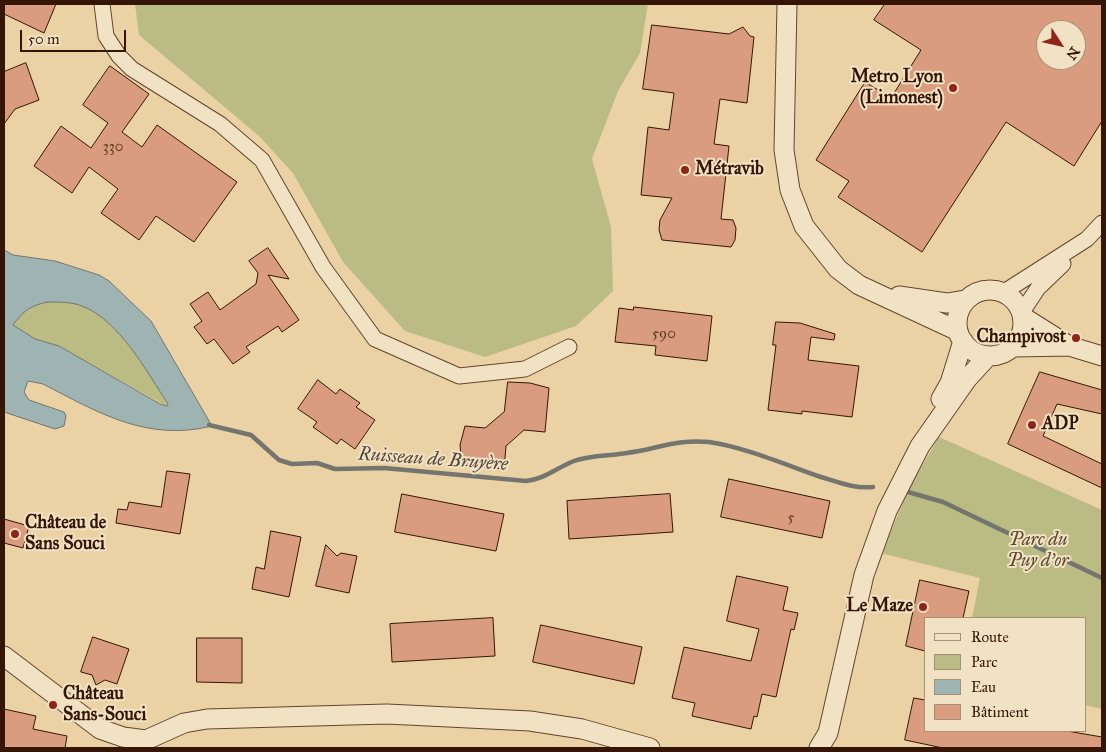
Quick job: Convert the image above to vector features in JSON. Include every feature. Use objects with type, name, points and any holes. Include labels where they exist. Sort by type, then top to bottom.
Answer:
[{"type":"street","points":[[102,4],[106,36],[132,69],[220,124],[262,160],[323,267],[375,338],[459,376],[525,369],[569,347]]},
{"type":"street","points":[[786,4],[784,150],[790,190],[804,226],[838,269],[859,285],[960,336],[970,349],[988,356],[1006,352],[1013,347],[1023,328],[1023,314],[1038,288],[1102,223]]},
{"type":"street","points":[[1004,292],[1087,239]]},
{"type":"street","points":[[859,285],[914,300],[948,303],[965,300],[983,290],[1004,292],[1012,297],[1023,314],[1069,346]]},
{"type":"street","points":[[819,748],[828,733],[867,565],[887,511],[920,446],[928,424],[950,383],[960,336],[957,320],[965,300]]},
{"type":"street","points":[[1013,347],[1069,346],[1102,356]]},
{"type":"street","points":[[920,446],[967,379],[988,356]]},
{"type":"street","points":[[4,656],[100,729],[123,737],[146,740],[184,723],[207,719],[387,714],[530,721],[582,729],[650,748]]},
{"type":"green space","points":[[135,4],[648,4],[640,53],[618,91],[592,159],[611,227],[613,291],[576,326],[485,357],[405,331],[343,262],[293,173],[259,136],[139,35]]},
{"type":"green space","points":[[48,302],[70,303],[82,306],[96,313],[109,323],[132,349],[168,404],[166,406],[59,346],[35,339],[12,325],[28,309]]},
{"type":"green space","name":"Parc du Puy d'or","points":[[939,437],[1102,510],[1102,709],[1086,705],[1086,617],[972,617],[980,578],[881,553],[911,485]]},
{"type":"water","points":[[4,250],[13,255],[55,261],[99,275],[109,281],[151,321],[212,426],[188,430],[166,430],[124,422],[84,405],[43,384],[28,381],[24,392],[29,400],[64,412],[66,416],[64,426],[55,429],[4,412]],"holes":[[[48,302],[70,303],[82,306],[108,323],[131,348],[168,404],[167,406],[160,404],[59,346],[35,339],[13,325],[28,309]]]},
{"type":"building","points":[[4,4],[56,4],[44,33],[4,14]]},
{"type":"building","points":[[885,4],[1102,4],[1102,121],[1074,166],[1006,122],[922,252],[838,197],[849,181],[816,160],[865,82],[891,98],[921,50],[874,20]]},
{"type":"building","points":[[652,25],[729,34],[743,27],[750,36],[754,37],[747,103],[720,99],[714,144],[729,146],[721,219],[733,220],[736,228],[735,240],[731,247],[662,240],[659,230],[660,220],[672,198],[641,195],[648,127],[669,130],[674,93],[643,89]]},
{"type":"building","points":[[26,63],[39,100],[15,109],[4,124],[4,72]]},
{"type":"building","points":[[110,66],[149,94],[122,132],[142,147],[157,125],[237,182],[194,242],[156,216],[139,240],[101,213],[118,189],[89,167],[72,193],[34,166],[61,126],[91,148],[108,123],[83,105]]},
{"type":"building","points":[[268,248],[289,279],[268,275],[299,320],[282,332],[278,326],[246,347],[250,352],[233,364],[214,339],[207,344],[194,327],[202,321],[190,304],[208,292],[220,310],[256,284],[258,273],[249,261]]},
{"type":"building","points":[[634,307],[712,316],[707,361],[655,355],[656,346],[615,342],[619,308],[633,310]]},
{"type":"building","points":[[776,322],[800,323],[835,334],[834,340],[811,337],[808,360],[859,366],[852,417],[802,411],[802,414],[768,410],[776,345],[773,345]]},
{"type":"building","name":"ADP","points":[[1040,372],[1102,390],[1102,414],[1057,404],[1043,436],[1102,464],[1102,488],[1008,444]]},
{"type":"building","points":[[318,380],[336,394],[340,389],[360,403],[356,407],[375,420],[355,449],[341,439],[337,444],[313,427],[317,422],[298,409]]},
{"type":"building","points":[[508,382],[530,383],[549,388],[545,432],[524,430],[506,446],[504,469],[462,465],[460,445],[465,426],[485,428],[504,412]]},
{"type":"building","points":[[167,471],[190,474],[180,534],[116,523],[118,509],[127,510],[129,502],[161,507]]},
{"type":"building","points":[[729,479],[830,501],[822,538],[721,517]]},
{"type":"building","points":[[402,494],[504,514],[496,551],[395,532]]},
{"type":"building","points":[[670,494],[673,532],[569,539],[567,501]]},
{"type":"building","name":"Château de Sans Souci","points":[[4,519],[29,526],[23,548],[4,543]]},
{"type":"building","points":[[271,531],[301,537],[289,597],[252,589],[256,567],[264,569]]},
{"type":"building","points":[[326,545],[337,556],[341,553],[357,556],[349,593],[316,586]]},
{"type":"building","points":[[737,576],[788,587],[783,610],[798,613],[794,630],[791,629],[776,697],[762,694],[757,717],[754,716],[751,729],[692,716],[695,703],[672,698],[684,647],[751,661],[759,629],[727,621]]},
{"type":"building","points":[[920,580],[969,591],[963,617],[924,617],[924,651],[906,646]]},
{"type":"building","points":[[493,618],[495,656],[392,662],[390,624]]},
{"type":"building","points":[[541,625],[642,647],[634,684],[533,662]]},
{"type":"building","points":[[93,637],[129,649],[117,684],[105,680],[96,685],[92,675],[81,672]]},
{"type":"building","points":[[197,638],[242,638],[242,683],[197,682]]},
{"type":"building","points":[[914,698],[924,700],[924,732],[1073,732],[1102,737],[1102,748],[943,748],[905,740]]},
{"type":"building","points":[[4,709],[36,716],[33,729],[67,736],[65,748],[4,748]]},
{"type":"waterway","name":"Ruisseau de Bruyère","points":[[209,425],[251,435],[279,460],[292,464],[317,463],[335,469],[384,468],[526,481],[539,478],[580,459],[697,441],[736,448],[846,485],[873,487]]},
{"type":"waterway","name":"Ruisseau de Bruyère","points":[[908,492],[943,502],[1102,578]]},
{"type":"place","name":"Metro Lyon (Limonest)","points":[[953,88]]},
{"type":"place","name":"Métravib","points":[[685,170]]},
{"type":"place","name":"Champivost","points":[[1076,338]]},
{"type":"place","name":"ADP","points":[[1032,425]]},
{"type":"place","name":"Château de Sans Souci","points":[[15,534]]},
{"type":"place","name":"Le Maze","points":[[923,607]]},
{"type":"place","name":"Château Sans-Souci","points":[[53,705]]}]
